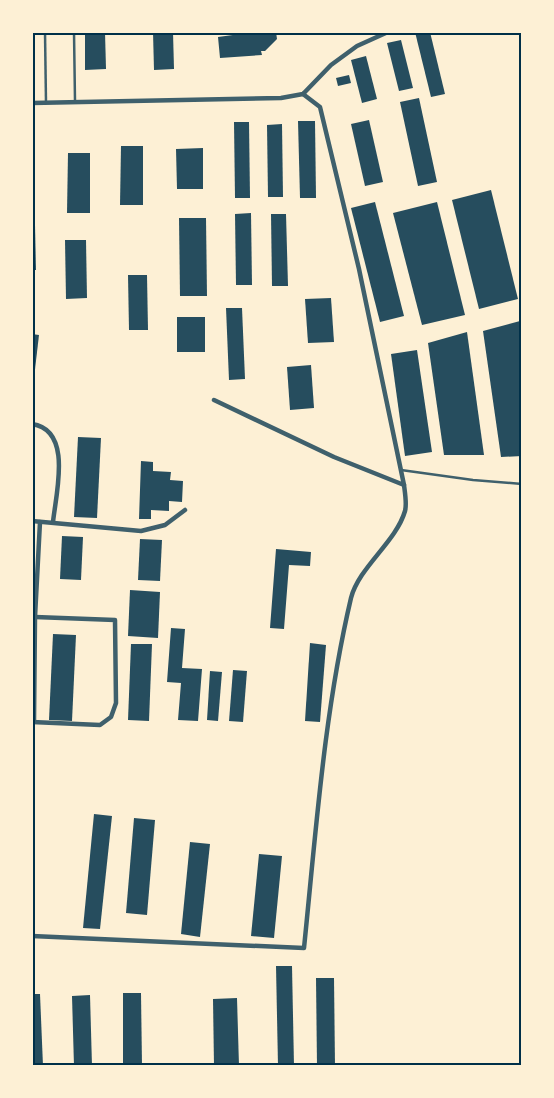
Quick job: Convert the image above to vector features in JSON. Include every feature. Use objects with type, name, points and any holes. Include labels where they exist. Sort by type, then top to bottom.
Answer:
[{"type":"street","points":[[32,103],[281,98],[303,94],[331,66],[357,46],[388,32]]},
{"type":"street","points":[[32,936],[304,948],[325,739],[352,596],[371,563],[392,536],[405,511],[404,485],[359,269],[320,107],[303,94]]},
{"type":"street","points":[[214,400],[334,458],[404,485]]},
{"type":"street","points":[[32,424],[41,426],[51,432],[58,448],[54,522]]},
{"type":"street","points":[[32,521],[141,531],[165,525],[185,510]]},
{"type":"street","points":[[35,617],[115,620],[116,703],[111,717],[100,725],[33,722],[33,628],[40,522]]},
{"type":"lane","points":[[44,32],[46,103]]},
{"type":"lane","points":[[74,32],[75,102]]},
{"type":"lane","points":[[401,470],[474,480],[522,484]]},
{"type":"building","points":[[85,32],[105,32],[106,69],[85,70]]},
{"type":"building","points":[[153,32],[173,32],[174,69],[154,70]]},
{"type":"building","points":[[255,32],[276,32],[277,39],[265,51],[261,51],[262,55],[220,58],[218,37]]},
{"type":"building","points":[[415,32],[430,32],[445,94],[431,97]]},
{"type":"building","points":[[401,40],[413,88],[399,91],[387,43]]},
{"type":"building","points":[[366,56],[377,99],[362,103],[351,60]]},
{"type":"building","points":[[349,75],[351,83],[338,86],[336,78]]},
{"type":"building","points":[[419,98],[437,182],[418,186],[400,102]]},
{"type":"building","points":[[369,120],[383,182],[365,186],[351,124]]},
{"type":"building","points":[[298,121],[315,121],[316,198],[300,198]]},
{"type":"building","points":[[234,122],[249,122],[250,198],[235,198]]},
{"type":"building","points":[[282,124],[283,197],[268,197],[267,125]]},
{"type":"building","points":[[121,146],[143,146],[143,205],[120,205]]},
{"type":"building","points":[[203,148],[203,189],[177,189],[176,149]]},
{"type":"building","points":[[68,153],[90,153],[90,213],[67,213]]},
{"type":"building","points":[[491,190],[518,299],[479,309],[452,200]]},
{"type":"building","points":[[375,202],[404,316],[380,322],[351,208]]},
{"type":"building","points":[[437,202],[465,315],[422,325],[393,213]]},
{"type":"building","points":[[251,213],[252,285],[236,285],[235,214]]},
{"type":"building","points":[[271,214],[286,214],[288,286],[272,286]]},
{"type":"building","points":[[179,218],[206,218],[207,296],[180,296]]},
{"type":"building","points":[[32,225],[35,225],[36,270],[32,270]]},
{"type":"building","points":[[65,240],[86,240],[87,298],[66,299]]},
{"type":"building","points":[[128,275],[147,275],[148,330],[129,330]]},
{"type":"building","points":[[331,298],[334,342],[308,343],[305,299]]},
{"type":"building","points":[[226,308],[242,308],[245,379],[229,380]]},
{"type":"building","points":[[177,317],[205,317],[205,352],[177,352]]},
{"type":"building","points":[[520,321],[522,456],[501,457],[483,331]]},
{"type":"building","points":[[467,332],[484,455],[444,455],[428,343]]},
{"type":"building","points":[[32,334],[39,335],[34,378],[32,378]]},
{"type":"building","points":[[417,350],[432,452],[405,456],[391,354]]},
{"type":"building","points":[[311,365],[314,408],[290,410],[287,367]]},
{"type":"building","points":[[78,437],[101,438],[97,518],[74,517]]},
{"type":"building","points":[[141,461],[153,462],[153,471],[171,472],[170,480],[183,481],[182,502],[169,501],[169,511],[151,510],[151,519],[139,519]]},
{"type":"building","points":[[62,536],[83,537],[81,580],[60,579]]},
{"type":"building","points":[[140,539],[162,540],[160,581],[138,580]]},
{"type":"building","points":[[276,549],[311,552],[310,566],[289,565],[284,629],[270,628]]},
{"type":"building","points":[[130,590],[160,592],[158,638],[128,636]]},
{"type":"building","points":[[171,628],[185,629],[182,668],[202,669],[198,721],[178,720],[181,683],[167,682]]},
{"type":"building","points":[[53,634],[76,635],[72,721],[49,720]]},
{"type":"building","points":[[310,643],[326,645],[320,722],[305,721]]},
{"type":"building","points":[[131,644],[152,644],[149,721],[128,720]]},
{"type":"building","points":[[233,670],[247,671],[243,722],[229,721]]},
{"type":"building","points":[[210,671],[222,672],[218,721],[207,720]]},
{"type":"building","points":[[94,814],[112,816],[100,929],[83,928]]},
{"type":"building","points":[[134,818],[155,820],[147,915],[126,913]]},
{"type":"building","points":[[190,842],[210,844],[200,937],[181,934]]},
{"type":"building","points":[[259,854],[282,856],[274,938],[251,936]]},
{"type":"building","points":[[276,966],[292,966],[294,1066],[278,1066]]},
{"type":"building","points":[[316,978],[334,978],[335,1066],[317,1066]]},
{"type":"building","points":[[123,993],[141,993],[142,1066],[123,1066]]},
{"type":"building","points":[[32,994],[40,994],[43,1066],[32,1066]]},
{"type":"building","points":[[90,995],[92,1066],[74,1066],[72,996]]},
{"type":"building","points":[[237,998],[239,1066],[214,1066],[213,999]]}]
